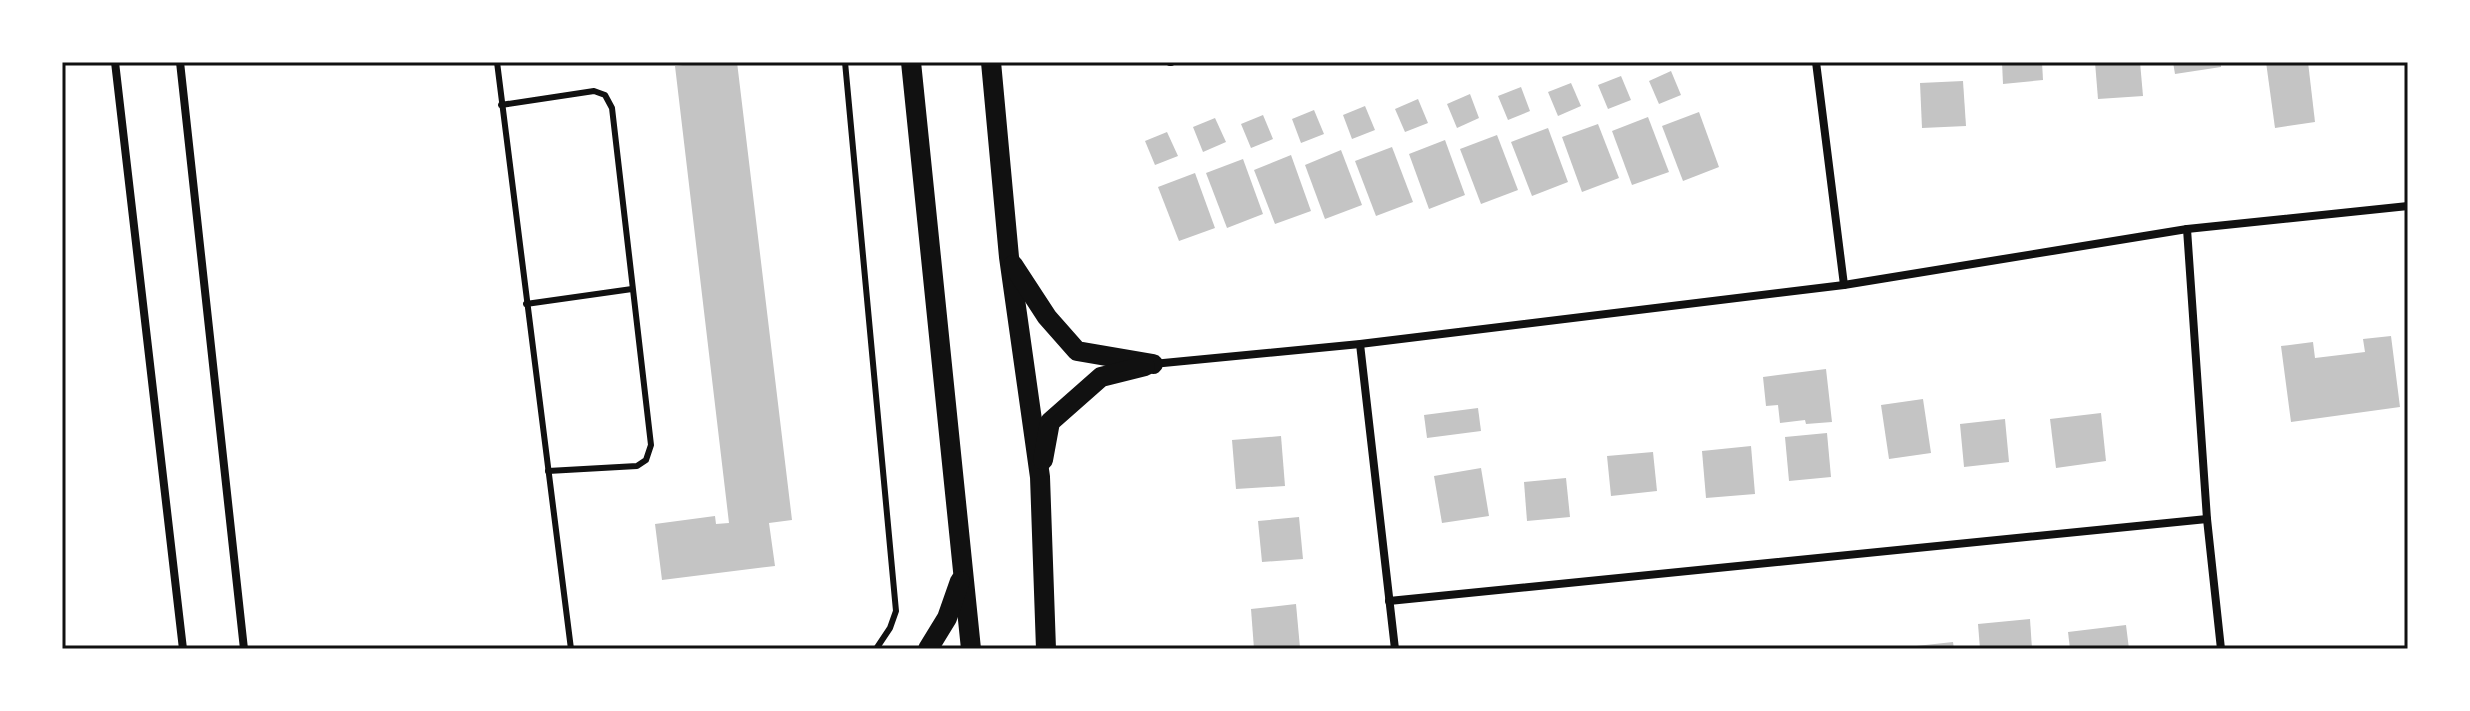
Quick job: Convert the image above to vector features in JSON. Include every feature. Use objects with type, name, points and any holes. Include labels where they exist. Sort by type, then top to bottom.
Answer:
[{"type":"main road","points":[[911,62],[971,649]]},
{"type":"main road","points":[[991,62],[1009,257],[1040,477],[1046,649]]},
{"type":"main road","points":[[1009,257],[1047,317],[1077,351],[1153,364]]},
{"type":"main road","points":[[1040,477],[1050,422],[1101,377],[1153,364]]},
{"type":"main road","points":[[928,649],[947,618],[962,575]]},
{"type":"street","points":[[115,62],[183,649]]},
{"type":"street","points":[[180,62],[244,649]]},
{"type":"street","points":[[1816,62],[1844,285]]},
{"type":"street","points":[[1153,364],[1360,344],[1844,285],[2187,229],[2408,206]]},
{"type":"street","points":[[2187,229],[2207,519],[2221,649]]},
{"type":"street","points":[[1360,344],[1395,649]]},
{"type":"street","points":[[1389,601],[2207,519]]},
{"type":"lane","points":[[497,62],[571,649]]},
{"type":"lane","points":[[845,62],[896,611],[890,628],[876,649]]},
{"type":"lane","points":[[501,105],[594,91],[605,95],[612,108],[651,445],[646,460],[637,466],[548,471]]},
{"type":"lane","points":[[526,304],[632,289]]},
{"type":"building","points":[[737,62],[792,520],[769,523],[775,566],[662,580],[655,524],[715,516],[716,524],[729,523],[675,66]]},
{"type":"building","points":[[2002,62],[2042,62],[2043,80],[2003,84]]},
{"type":"building","points":[[2095,62],[2140,62],[2143,96],[2098,99]]},
{"type":"building","points":[[2173,62],[2221,62],[2221,67],[2175,74]]},
{"type":"building","points":[[2266,62],[2308,62],[2315,122],[2275,128]]},
{"type":"building","points":[[1671,71],[1681,95],[1659,104],[1649,81]]},
{"type":"building","points":[[1621,76],[1631,100],[1608,109],[1598,85]]},
{"type":"building","points":[[1963,81],[1966,126],[1922,128],[1920,83]]},
{"type":"building","points":[[1571,83],[1581,106],[1558,116],[1548,92]]},
{"type":"building","points":[[1521,87],[1530,111],[1508,120],[1498,96]]},
{"type":"building","points":[[1470,94],[1479,118],[1457,128],[1447,104]]},
{"type":"building","points":[[1418,99],[1428,123],[1405,132],[1395,109]]},
{"type":"building","points":[[1365,106],[1375,130],[1352,139],[1343,115]]},
{"type":"building","points":[[1314,110],[1324,134],[1301,143],[1292,119]]},
{"type":"building","points":[[1699,112],[1719,167],[1683,181],[1662,126]]},
{"type":"building","points":[[1263,115],[1273,139],[1251,148],[1241,124]]},
{"type":"building","points":[[1648,117],[1669,172],[1632,185],[1612,131]]},
{"type":"building","points":[[1215,118],[1226,142],[1203,152],[1193,127]]},
{"type":"building","points":[[1598,124],[1619,178],[1582,192],[1562,137]]},
{"type":"building","points":[[1548,128],[1568,182],[1532,196],[1511,142]]},
{"type":"building","points":[[1167,132],[1178,156],[1155,165],[1145,141]]},
{"type":"building","points":[[1497,135],[1518,190],[1481,204],[1460,149]]},
{"type":"building","points":[[1445,140],[1465,195],[1429,209],[1409,154]]},
{"type":"building","points":[[1392,147],[1413,202],[1376,216],[1355,161]]},
{"type":"building","points":[[1341,150],[1362,205],[1325,219],[1305,165]]},
{"type":"building","points":[[1291,155],[1311,211],[1275,224],[1254,170]]},
{"type":"building","points":[[1243,159],[1263,214],[1227,228],[1206,173]]},
{"type":"building","points":[[1195,173],[1215,228],[1179,241],[1158,187]]},
{"type":"building","points":[[2391,336],[2400,407],[2291,422],[2281,346],[2313,342],[2315,358],[2365,352],[2363,339]]},
{"type":"building","points":[[1826,369],[1832,422],[1806,424],[1805,420],[1780,423],[1778,405],[1766,406],[1763,377]]},
{"type":"building","points":[[1923,399],[1931,453],[1889,459],[1881,405]]},
{"type":"building","points":[[1478,408],[1481,431],[1427,438],[1424,415]]},
{"type":"building","points":[[2101,413],[2106,461],[2056,468],[2050,419]]},
{"type":"building","points":[[2005,419],[2009,462],[1964,467],[1960,424]]},
{"type":"building","points":[[1827,433],[1831,477],[1789,481],[1785,437]]},
{"type":"building","points":[[1281,436],[1285,486],[1236,489],[1232,440]]},
{"type":"building","points":[[1751,446],[1755,494],[1706,498],[1702,451]]},
{"type":"building","points":[[1653,452],[1657,491],[1611,496],[1607,456]]},
{"type":"building","points":[[1481,468],[1489,516],[1442,523],[1434,476]]},
{"type":"building","points":[[1566,478],[1570,517],[1527,521],[1524,482]]},
{"type":"building","points":[[1299,517],[1303,559],[1262,562],[1258,521]]},
{"type":"building","points":[[1296,604],[1300,648],[1254,649],[1251,609]]},
{"type":"building","points":[[2030,619],[2032,649],[1980,649],[1978,624]]},
{"type":"building","points":[[2126,625],[2129,649],[2070,649],[2068,632]]},
{"type":"building","points":[[1953,642],[1954,649],[1907,649],[1907,647]]}]
